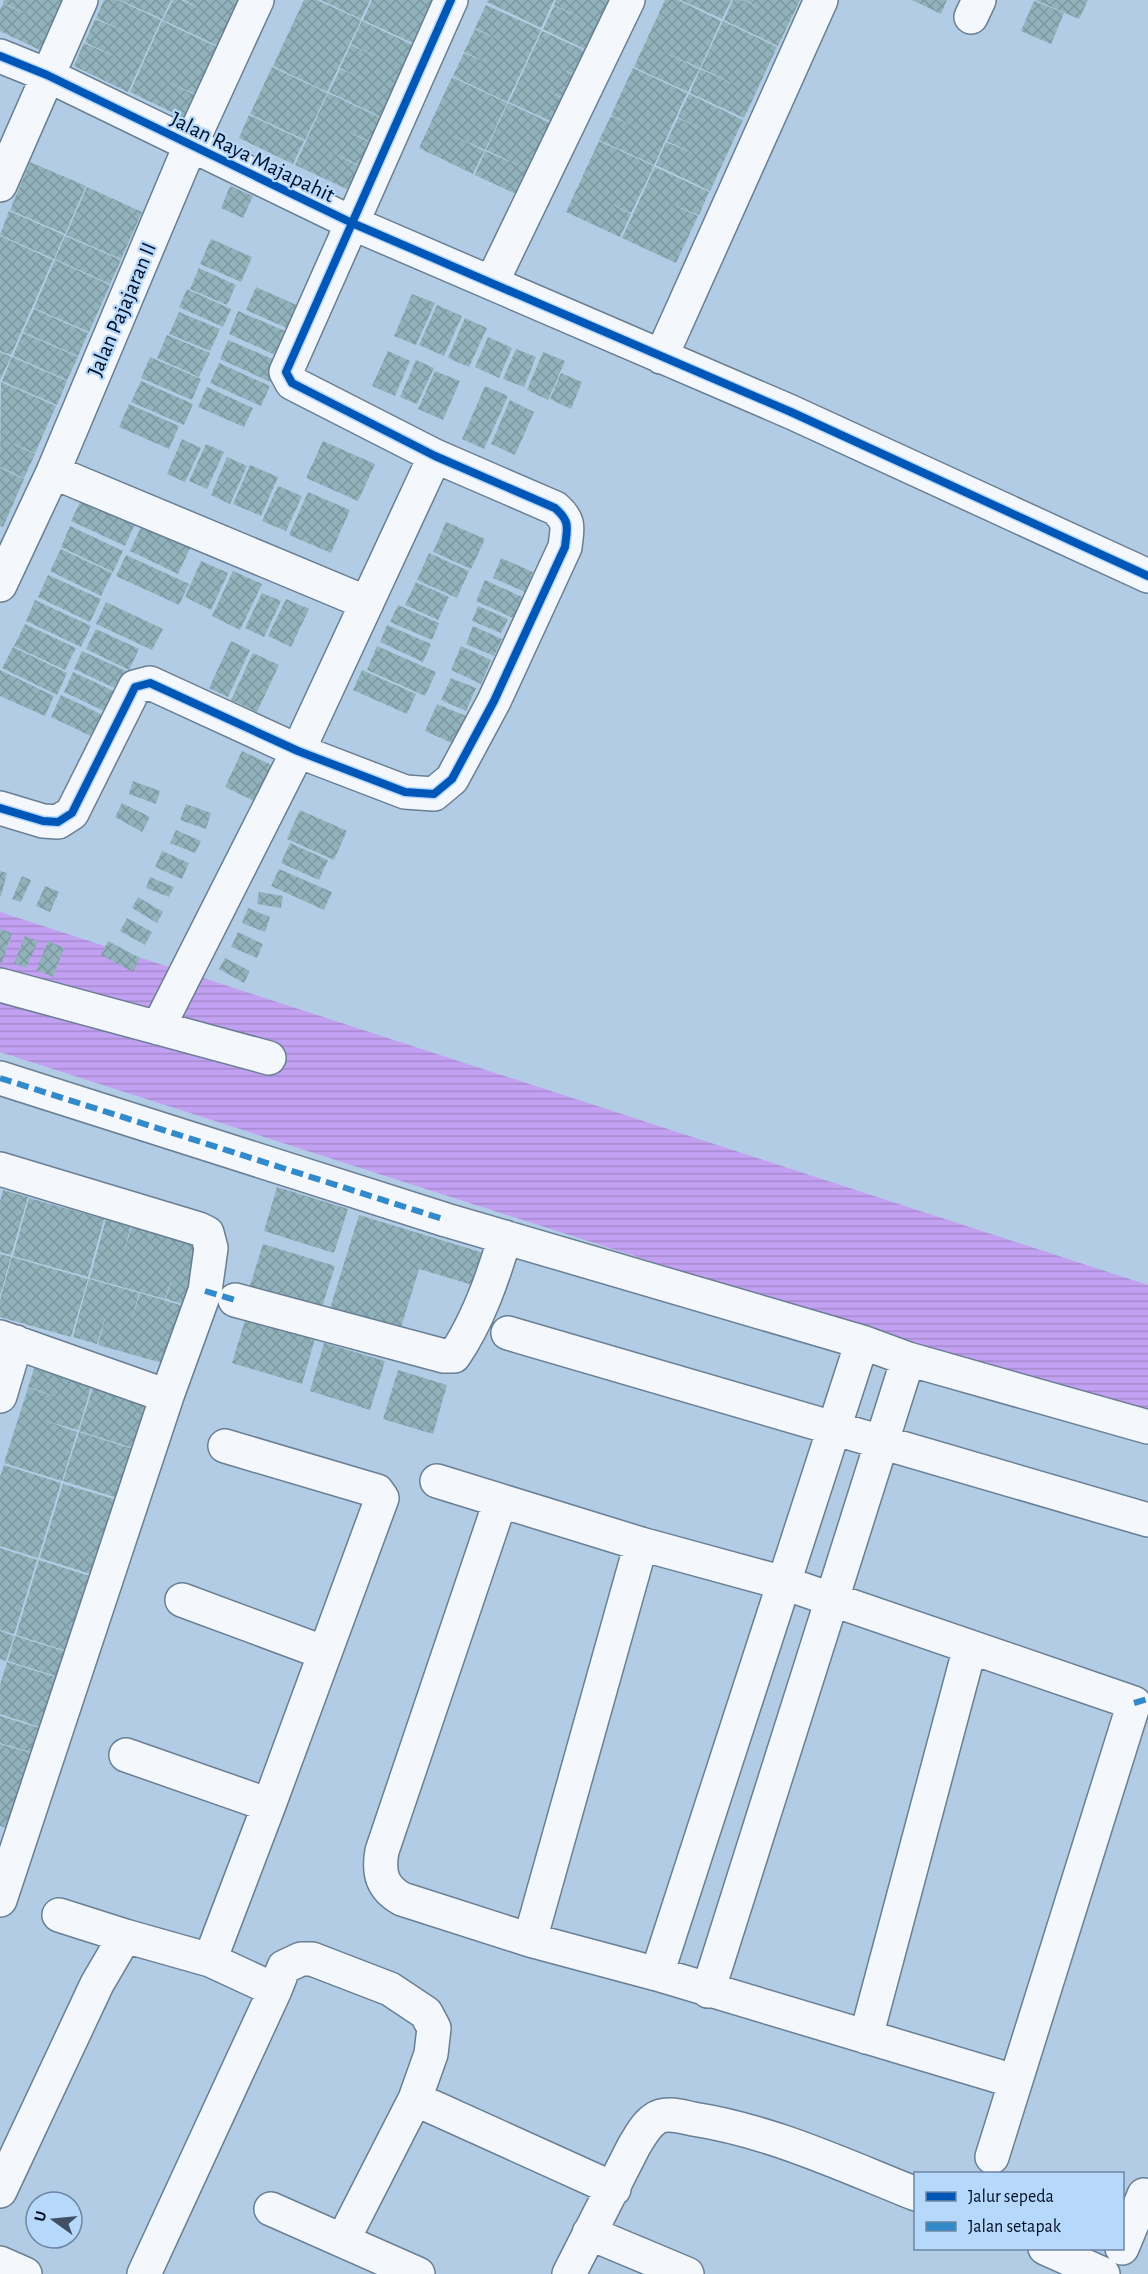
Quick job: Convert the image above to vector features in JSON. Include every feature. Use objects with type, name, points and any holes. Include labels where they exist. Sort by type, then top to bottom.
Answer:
[{"type":"street","points":[[0,184],[81,0]]},
{"type":"street","name":"Jalan Pajajaran II","points":[[0,585],[53,472],[190,146],[257,0]]},
{"type":"street","points":[[0,808],[43,821],[58,822],[72,813],[135,687],[143,683],[150,683],[297,751],[405,792],[434,794],[452,779],[494,700],[565,547],[568,525],[564,516],[555,508],[435,456],[292,383],[286,372],[451,0]]},
{"type":"street","points":[[492,282],[628,0]]},
{"type":"street","points":[[661,357],[821,0]]},
{"type":"street","name":"Jalan Raya Majapahit","points":[[0,56],[47,75],[352,223],[791,412],[1148,576]]},
{"type":"street","points":[[159,1028],[297,751],[435,456]]},
{"type":"street","points":[[53,472],[367,603]]},
{"type":"street","points":[[0,984],[269,1058]]},
{"type":"street","points":[[0,1078],[435,1217],[862,1342],[908,1359],[1148,1427]]},
{"type":"street","points":[[0,1169],[207,1233],[211,1248],[205,1291],[9,1839],[0,1900]]},
{"type":"street","points":[[235,1300],[444,1356],[454,1356],[474,1321],[505,1237]]},
{"type":"street","points":[[508,1333],[1148,1520]]},
{"type":"street","points":[[0,1396],[8,1340],[167,1396]]},
{"type":"street","points":[[657,1974],[862,1342]]},
{"type":"street","points":[[708,1991],[908,1359]]},
{"type":"street","points":[[210,1960],[382,1498],[381,1494],[225,1446]]},
{"type":"street","points":[[437,1480],[500,1502],[641,1544],[784,1583],[1134,1703],[992,2157]]},
{"type":"street","points":[[500,1502],[382,1851],[380,1872],[383,1882],[391,1893],[402,1899],[530,1940],[657,1974],[1014,2081]]},
{"type":"street","points":[[530,1940],[641,1544]]},
{"type":"street","points":[[182,1600],[325,1653]]},
{"type":"street","points":[[866,2037],[970,1647]]},
{"type":"street","points":[[126,1755],[269,1805]]},
{"type":"street","points":[[59,1915],[210,1960],[275,1990]]},
{"type":"street","points":[[0,2191],[97,1984],[125,1936]]},
{"type":"street","points":[[144,2274],[284,1967],[301,1959],[312,1959],[390,1989],[426,2013],[434,2028],[431,2054],[415,2099],[343,2240]]},
{"type":"street","points":[[415,2099],[614,2189]]},
{"type":"street","points":[[569,2274],[634,2146],[645,2128],[654,2120],[665,2115],[718,2123],[777,2140],[914,2194]]},
{"type":"street","points":[[1124,2244],[1147,2193]]},
{"type":"street","points":[[271,2209],[418,2274]]},
{"type":"street","points":[[589,2233],[687,2274]]},
{"type":"street","points":[[1049,2250],[1103,2274]]},
{"type":"street","points":[[1112,2274],[1121,2250]]},
{"type":"street","points":[[0,2263],[25,2274]]},
{"type":"shaded area","points":[[0,912],[1148,1285],[1148,1421],[0,1052]]},
{"type":"building","points":[[4,0],[71,0],[46,53],[0,31],[0,9],[3,4],[32,16],[3,3]]},
{"type":"building","points":[[104,0],[118,0],[161,20],[128,92],[74,66],[84,43],[118,58],[85,42],[95,19],[130,34],[96,18]]},
{"type":"building","points":[[120,0],[171,0],[162,19]]},
{"type":"building","points":[[173,0],[181,0],[203,10],[184,0],[239,0],[218,46],[163,20]]},
{"type":"building","points":[[304,0],[317,0],[361,20],[327,92],[273,66]]},
{"type":"building","points":[[321,0],[370,0],[361,19]]},
{"type":"building","points":[[372,0],[438,0],[417,45],[363,20]]},
{"type":"building","points":[[488,0],[554,0],[541,28],[487,2]]},
{"type":"building","points":[[556,0],[623,0],[597,55],[543,29],[554,6],[583,19],[554,5]]},
{"type":"building","points":[[665,0],[678,0],[721,21],[700,68],[660,50],[699,69],[688,92],[634,67]]},
{"type":"building","points":[[681,0],[731,0],[722,19]]},
{"type":"building","points":[[733,0],[742,0],[764,10],[744,0],[800,0],[778,46],[724,20]]},
{"type":"building","points":[[912,0],[947,0],[941,14]]},
{"type":"building","points":[[1035,0],[1088,0],[1079,19]]},
{"type":"building","points":[[1034,1],[1064,13],[1051,44],[1021,31]]},
{"type":"building","points":[[486,5],[541,30],[507,102],[453,76],[464,53],[493,65],[464,52],[475,29],[504,42],[475,28]]},
{"type":"building","points":[[162,21],[217,47],[195,94],[161,79],[195,95],[184,118],[130,92]]},
{"type":"building","points":[[362,21],[417,47],[383,118],[329,92],[340,69],[369,82],[340,68],[351,45],[380,59],[351,44]]},
{"type":"building","points":[[723,21],[777,47],[744,118],[690,93],[700,69],[740,87],[701,68]]},
{"type":"building","points":[[542,31],[596,56],[586,79],[556,67],[585,80],[574,103],[546,90],[574,105],[563,127],[509,102]]},
{"type":"building","points":[[272,67],[327,93],[305,140],[250,114]]},
{"type":"building","points":[[633,68],[687,93],[654,165],[599,140],[611,116],[640,129],[611,115]]},
{"type":"building","points":[[452,77],[507,103],[485,150],[450,134],[484,151],[473,174],[419,148]]},
{"type":"building","points":[[328,93],[383,119],[372,142],[337,127],[372,143],[361,166],[327,150],[360,167],[349,190],[295,165]]},
{"type":"building","points":[[689,94],[743,120],[710,191],[656,165],[666,142],[696,155],[667,141],[678,118],[707,132],[678,117]]},
{"type":"building","points":[[508,103],[563,129],[529,200],[475,175],[485,151],[525,168],[486,150]]},
{"type":"building","points":[[249,115],[304,141],[293,164],[239,138]]},
{"type":"building","points":[[599,141],[654,166],[631,213],[602,200],[631,214],[620,237],[566,212]]},
{"type":"building","points":[[30,162],[86,186],[65,234],[10,210]]},
{"type":"building","points":[[655,167],[709,192],[699,215],[669,203],[698,216],[676,263],[622,238]]},
{"type":"building","points":[[230,186],[253,196],[243,218],[221,208]]},
{"type":"building","points":[[87,187],[142,212],[121,259],[66,235]]},
{"type":"building","points":[[9,211],[64,235],[54,259],[0,235]]},
{"type":"building","points":[[0,236],[53,260],[11,355],[0,351]]},
{"type":"building","points":[[65,236],[121,260],[110,284],[55,259]]},
{"type":"building","points":[[211,239],[252,257],[241,282],[200,264]]},
{"type":"building","points":[[55,260],[110,285],[89,332],[34,308]]},
{"type":"building","points":[[199,268],[236,285],[227,305],[190,289]]},
{"type":"building","points":[[256,287],[301,307],[291,330],[246,310]]},
{"type":"building","points":[[187,289],[231,309],[223,327],[179,307]]},
{"type":"building","points":[[412,294],[435,303],[416,345],[394,336]]},
{"type":"building","points":[[437,305],[462,316],[444,356],[419,345]]},
{"type":"building","points":[[34,309],[88,333],[78,356],[23,332]]},
{"type":"building","points":[[238,311],[292,334],[282,358],[229,334]]},
{"type":"building","points":[[179,312],[220,329],[210,351],[169,334]]},
{"type":"building","points":[[465,318],[487,328],[469,367],[448,358]]},
{"type":"building","points":[[23,333],[78,357],[67,380],[13,356]]},
{"type":"building","points":[[167,335],[210,353],[199,377],[157,358]]},
{"type":"building","points":[[488,337],[512,348],[499,378],[475,367]]},
{"type":"building","points":[[228,340],[282,363],[273,383],[220,359]]},
{"type":"building","points":[[516,349],[536,357],[524,387],[503,379]]},
{"type":"building","points":[[388,351],[410,361],[395,396],[372,386]]},
{"type":"building","points":[[0,352],[11,357],[0,380]]},
{"type":"building","points":[[543,352],[565,361],[548,400],[527,390]]},
{"type":"building","points":[[12,357],[67,381],[57,405],[2,381]]},
{"type":"building","points":[[150,357],[201,379],[192,400],[141,378]]},
{"type":"building","points":[[416,360],[434,368],[417,404],[400,397]]},
{"type":"building","points":[[219,363],[270,386],[261,406],[210,383]]},
{"type":"building","points":[[435,371],[460,381],[443,420],[418,409]]},
{"type":"building","points":[[561,373],[582,382],[571,409],[550,399]]},
{"type":"building","points":[[141,381],[193,404],[184,425],[131,402]]},
{"type":"building","points":[[1,382],[56,406],[35,453],[6,441],[35,454],[24,478],[0,467]]},
{"type":"building","points":[[485,386],[508,396],[484,449],[462,439]]},
{"type":"building","points":[[207,387],[253,408],[244,427],[198,407]]},
{"type":"building","points":[[510,400],[534,412],[515,455],[491,444]]},
{"type":"building","points":[[129,404],[179,426],[169,449],[119,427]]},
{"type":"building","points":[[182,439],[201,448],[185,482],[167,474]]},
{"type":"building","points":[[323,441],[375,464],[358,501],[306,478]]},
{"type":"building","points":[[206,444],[224,452],[207,489],[189,481]]},
{"type":"building","points":[[227,457],[247,466],[230,504],[211,495]]},
{"type":"building","points":[[250,465],[278,477],[261,516],[233,504]]},
{"type":"building","points":[[0,468],[24,479],[3,527],[0,526]]},
{"type":"building","points":[[278,486],[302,496],[286,531],[262,521]]},
{"type":"building","points":[[86,490],[139,515],[125,546],[71,521]]},
{"type":"building","points":[[308,492],[350,510],[331,553],[289,535]]},
{"type":"building","points":[[144,520],[193,542],[178,574],[130,551]]},
{"type":"building","points":[[446,522],[485,539],[471,569],[433,552]]},
{"type":"building","points":[[70,526],[123,551],[113,572],[61,547]]},
{"type":"building","points":[[61,549],[112,573],[101,596],[50,571]]},
{"type":"building","points":[[429,553],[469,571],[457,598],[417,580]]},
{"type":"building","points":[[126,555],[189,584],[179,605],[116,576]]},
{"type":"building","points":[[501,558],[533,572],[525,592],[493,578]]},
{"type":"building","points":[[201,561],[228,573],[211,610],[185,597]]},
{"type":"building","points":[[233,571],[262,584],[240,630],[212,616]]},
{"type":"building","points":[[48,575],[101,599],[90,622],[38,597]]},
{"type":"building","points":[[485,580],[533,602],[524,623],[476,601]]},
{"type":"building","points":[[416,582],[449,597],[438,620],[405,605]]},
{"type":"building","points":[[262,593],[281,601],[264,637],[245,628]]},
{"type":"building","points":[[286,599],[309,609],[291,647],[268,636]]},
{"type":"building","points":[[35,600],[91,626],[81,647],[26,621]]},
{"type":"building","points":[[106,602],[163,629],[152,650],[96,624]]},
{"type":"building","points":[[398,605],[439,623],[432,640],[390,622]]},
{"type":"building","points":[[478,606],[508,619],[501,633],[472,621]]},
{"type":"building","points":[[25,624],[76,648],[65,670],[14,646]]},
{"type":"building","points":[[387,625],[431,644],[423,662],[380,642]]},
{"type":"building","points":[[473,626],[502,639],[494,656],[466,644]]},
{"type":"building","points":[[96,629],[139,649],[129,670],[86,649]]},
{"type":"building","points":[[231,641],[250,650],[228,697],[209,688]]},
{"type":"building","points":[[377,646],[436,672],[425,696],[367,670]]},
{"type":"building","points":[[461,646],[491,660],[481,684],[451,670]]},
{"type":"building","points":[[13,647],[67,673],[57,695],[2,668]]},
{"type":"building","points":[[82,651],[126,671],[117,689],[74,669]]},
{"type":"building","points":[[253,653],[279,665],[257,712],[231,700]]},
{"type":"building","points":[[0,670],[54,696],[45,716],[0,696]]},
{"type":"building","points":[[362,670],[416,694],[407,714],[353,690]]},
{"type":"building","points":[[73,672],[118,693],[108,713],[64,692]]},
{"type":"building","points":[[451,678],[476,688],[466,711],[441,700]]},
{"type":"building","points":[[61,695],[105,716],[95,738],[51,717]]},
{"type":"building","points":[[437,704],[466,716],[454,744],[425,731]]},
{"type":"building","points":[[242,751],[278,768],[260,804],[225,787]]},
{"type":"building","points":[[133,781],[160,791],[156,804],[129,794]]},
{"type":"building","points":[[122,803],[150,817],[142,832],[115,817]]},
{"type":"building","points":[[186,804],[211,813],[206,829],[180,820]]},
{"type":"building","points":[[300,810],[347,831],[334,860],[287,839]]},
{"type":"building","points":[[176,830],[201,841],[195,853],[170,843]]},
{"type":"building","points":[[290,843],[328,860],[319,880],[281,863]]},
{"type":"building","points":[[162,851],[189,863],[182,879],[155,867]]},
{"type":"building","points":[[279,869],[332,892],[324,910],[271,886]]},
{"type":"building","points":[[0,871],[7,873],[1,896],[0,896]]},
{"type":"building","points":[[22,876],[31,880],[21,902],[12,899]]},
{"type":"building","points":[[150,877],[174,887],[169,897],[146,888]]},
{"type":"building","points":[[45,886],[59,892],[50,912],[36,906]]},
{"type":"building","points":[[259,892],[283,896],[281,908],[257,904]]},
{"type":"building","points":[[138,897],[163,912],[157,923],[132,908]]},
{"type":"building","points":[[248,908],[270,917],[265,932],[242,923]]},
{"type":"building","points":[[127,918],[152,932],[145,945],[120,931]]},
{"type":"building","points":[[0,929],[12,933],[2,963],[0,962]]},
{"type":"building","points":[[238,932],[263,944],[257,958],[231,947]]},
{"type":"building","points":[[25,936],[38,941],[26,968],[14,963]]},
{"type":"building","points":[[48,941],[64,948],[53,977],[36,970]]},
{"type":"building","points":[[108,941],[140,958],[133,972],[101,955]]},
{"type":"building","points":[[225,958],[250,971],[244,983],[219,969]]},
{"type":"building","points":[[277,1187],[348,1209],[334,1253],[264,1231]]},
{"type":"building","points":[[3,1190],[28,1197],[11,1255],[0,1252],[0,1202]]},
{"type":"building","points":[[29,1198],[104,1219],[88,1277],[13,1256]]},
{"type":"building","points":[[359,1215],[497,1257],[486,1289],[419,1269],[399,1334],[329,1312]]},
{"type":"building","points":[[106,1219],[131,1226],[122,1259],[132,1226],[207,1248],[190,1306],[166,1299],[175,1267],[165,1299],[90,1278]]},
{"type":"building","points":[[263,1244],[335,1266],[320,1314],[248,1292]]},
{"type":"building","points":[[0,1254],[11,1257],[1,1293],[0,1293]]},
{"type":"building","points":[[12,1257],[88,1279],[71,1337],[0,1317],[0,1300]]},
{"type":"building","points":[[89,1279],[139,1293],[130,1326],[140,1293],[190,1308],[173,1366],[98,1345],[107,1312],[97,1344],[73,1337]]},
{"type":"building","points":[[247,1314],[316,1335],[302,1384],[232,1363]]},
{"type":"building","points":[[324,1343],[385,1361],[370,1410],[310,1391]]},
{"type":"building","points":[[36,1363],[93,1381],[78,1430],[46,1421],[77,1432],[62,1481],[4,1463],[28,1388],[60,1398],[28,1387]]},
{"type":"building","points":[[398,1370],[447,1385],[433,1434],[383,1419]]},
{"type":"building","points":[[95,1381],[152,1399],[136,1449],[79,1431]]},
{"type":"building","points":[[79,1432],[136,1450],[121,1499],[63,1481]]},
{"type":"building","points":[[4,1465],[61,1483],[38,1558],[0,1546],[0,1477]]},
{"type":"building","points":[[63,1484],[120,1501],[97,1576],[40,1558]]},
{"type":"building","points":[[0,1548],[37,1560],[14,1634],[0,1630]]},
{"type":"building","points":[[39,1560],[96,1578],[73,1653],[16,1635]]},
{"type":"building","points":[[0,1631],[14,1636],[6,1661],[0,1659]]},
{"type":"building","points":[[15,1636],[73,1654],[65,1679],[8,1661]]},
{"type":"building","points":[[7,1662],[65,1680],[49,1730],[0,1714],[0,1685]]},
{"type":"building","points":[[0,1716],[49,1731],[41,1755],[0,1743]]},
{"type":"building","points":[[0,1744],[41,1756],[18,1832],[0,1826]]},
{"type":"marked path","points":[[0,1078],[446,1220]]},
{"type":"marked path","points":[[205,1291],[235,1300]]},
{"type":"marked path","points":[[1134,1703],[1148,1699]]},
{"type":"cycle path","points":[[0,808],[43,821],[58,822],[72,813],[135,687],[150,683],[298,751],[405,792],[434,794],[452,779],[494,701],[565,547],[566,521],[555,508],[435,456],[292,383],[286,372],[451,0]]},
{"type":"cycle path","points":[[0,56],[47,75],[352,223],[791,412],[1148,576]]}]
